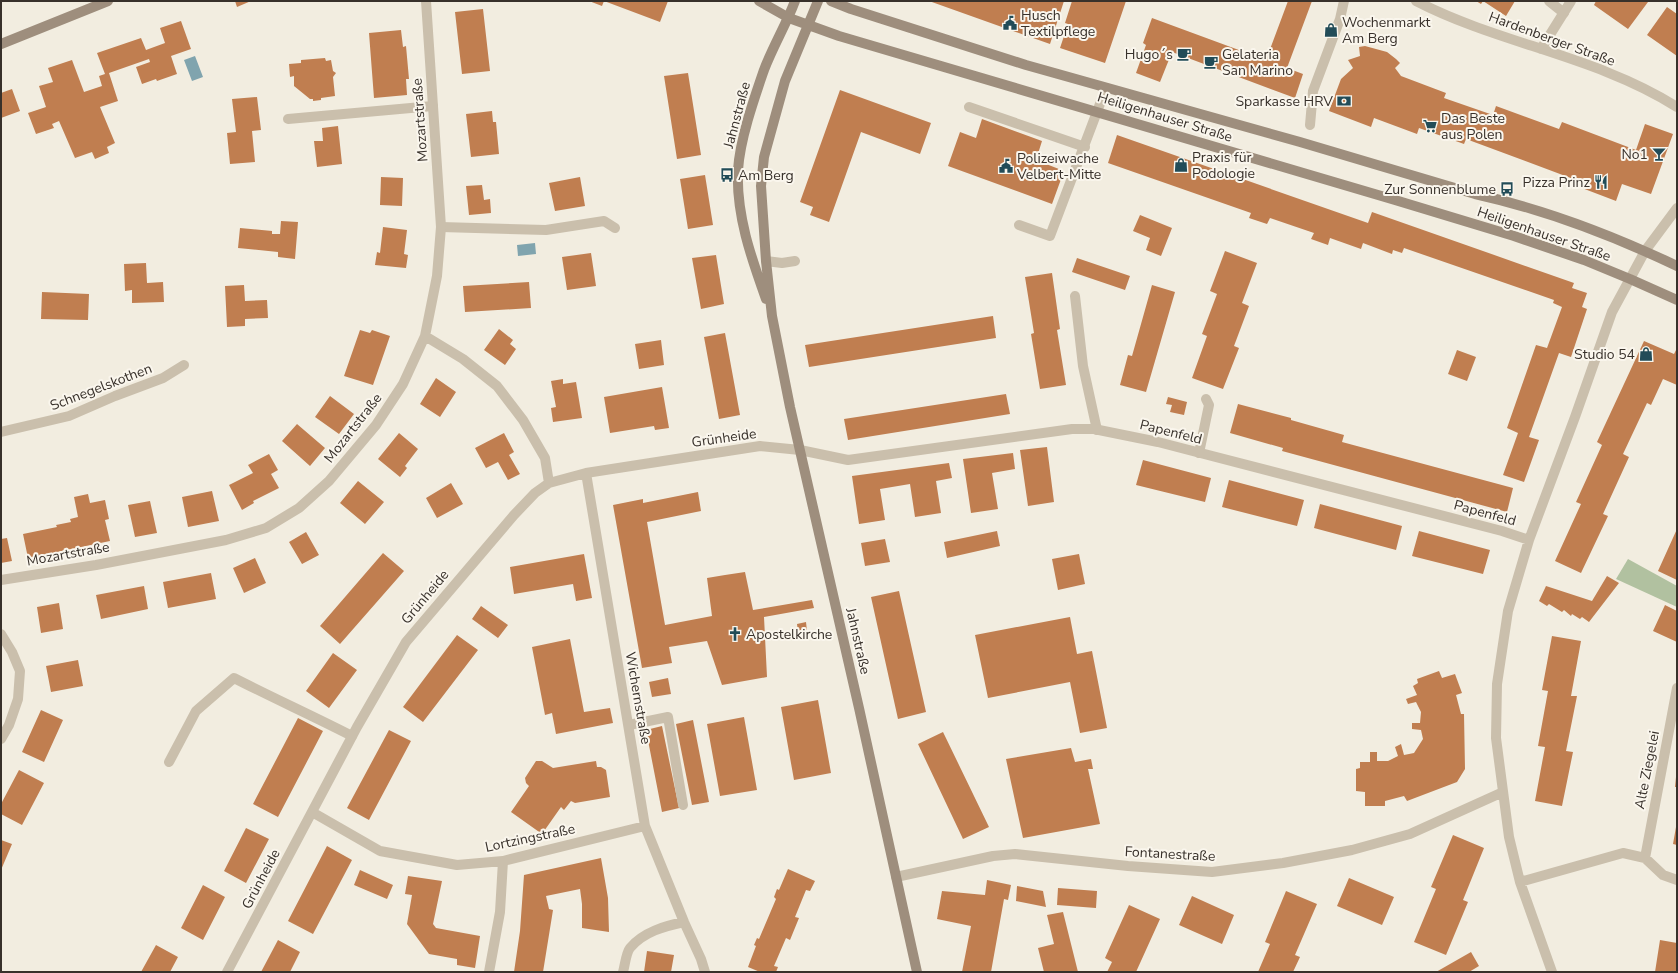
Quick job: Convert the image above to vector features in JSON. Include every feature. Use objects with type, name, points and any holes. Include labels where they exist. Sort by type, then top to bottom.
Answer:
[{"type":"main road","points":[[1,44],[108,1]]},
{"type":"main road","name":"Heiligenhauser Straße","points":[[759,1],[789,18],[807,25],[1514,236],[1574,256],[1677,300]]},
{"type":"main road","name":"Jahnstraße","points":[[772,316],[749,252],[742,217],[738,168],[746,126],[764,71],[777,39],[789,18],[795,1]]},
{"type":"main road","name":"Jahnstraße","points":[[818,1],[785,81],[764,157],[761,186],[766,261],[772,316],[800,450],[917,972]]},
{"type":"main road","name":"Heiligenhauser Straße","points":[[832,1],[851,9],[1026,65],[1300,142],[1475,194],[1502,200],[1595,231],[1645,251],[1677,266]]},
{"type":"street","name":"Mozartstraße","points":[[1,580],[96,565],[226,540],[266,528],[299,508],[329,481],[376,425],[403,384],[425,336],[437,276],[441,226],[426,1]]},
{"type":"street","points":[[1310,125],[1313,91],[1340,19],[1344,1]]},
{"type":"street","name":"Hardenberger Straße","points":[[1416,1],[1459,20],[1582,63],[1643,88],[1677,107]]},
{"type":"street","points":[[1549,1],[1564,13]]},
{"type":"street","points":[[1541,49],[1571,1]]},
{"type":"street","points":[[1019,225],[1050,236],[1085,147],[1106,88]]},
{"type":"street","points":[[288,119],[433,106]]},
{"type":"street","points":[[969,107],[1085,147]]},
{"type":"street","points":[[1552,972],[1520,882],[1509,837],[1496,738],[1497,684],[1508,611],[1529,540],[1612,312],[1645,251],[1677,208]]},
{"type":"street","points":[[441,226],[546,230],[604,221],[615,228]]},
{"type":"street","points":[[766,261],[782,263],[795,261]]},
{"type":"street","points":[[1075,296],[1083,366],[1097,430]]},
{"type":"street","points":[[425,336],[463,359],[497,386],[523,420],[545,458],[549,483]]},
{"type":"street","name":"Schnegelskothen","points":[[1,432],[69,416],[115,396],[163,378],[184,366]]},
{"type":"street","points":[[1199,453],[1209,405],[1206,399]]},
{"type":"street","name":"Papenfeld","points":[[800,450],[848,460],[1072,429],[1097,430],[1158,442],[1502,531],[1529,540]]},
{"type":"street","name":"Grünheide","points":[[227,972],[352,736],[406,642],[514,515],[536,493],[549,483],[586,473],[760,446],[800,450]]},
{"type":"street","name":"Wichernstraße","points":[[586,473],[645,826],[684,922],[701,959],[705,972]]},
{"type":"street","points":[[1,634],[12,652],[20,671],[18,699],[9,725],[1,739]]},
{"type":"street","points":[[169,762],[196,711],[234,678],[296,709],[313,715],[352,736]]},
{"type":"street","name":"Alte Ziegelei","points":[[1645,858],[1677,688]]},
{"type":"street","points":[[628,725],[668,718],[683,805]]},
{"type":"street","name":"Fontanestraße","points":[[896,876],[993,856],[1015,854],[1128,866],[1212,872],[1283,863],[1352,850],[1410,834],[1503,792]]},
{"type":"street","name":"Lortzingstraße","points":[[312,812],[380,851],[457,865],[502,861],[645,826]]},
{"type":"street","points":[[1520,882],[1624,853],[1645,858],[1663,875],[1677,880]]},
{"type":"street","points":[[489,972],[500,912],[502,861]]},
{"type":"street","points":[[623,972],[630,948],[646,934],[669,925],[684,922]]},
{"type":"green space","points":[[1628,559],[1677,586],[1677,607],[1616,579]]},
{"type":"water","points":[[195,56],[203,77],[192,81],[184,60]]},
{"type":"water","points":[[535,243],[536,254],[518,256],[517,245]]},
{"type":"building","points":[[235,1],[251,1],[237,7]]},
{"type":"building","points":[[589,1],[604,1],[602,6]]},
{"type":"building","points":[[604,1],[668,1],[660,22]]},
{"type":"building","points":[[929,1],[1064,1],[1050,44]]},
{"type":"building","points":[[1072,1],[1126,1],[1105,63],[1060,48],[1068,24],[1065,23]]},
{"type":"building","points":[[1288,1],[1312,1],[1287,68],[1303,74],[1295,98],[1172,52],[1160,82],[1136,73],[1146,45],[1143,43],[1152,18],[1266,60]]},
{"type":"building","points":[[1476,1],[1483,1],[1481,4]]},
{"type":"building","points":[[1483,1],[1515,1],[1506,16]]},
{"type":"building","points":[[1596,1],[1648,2],[1628,29],[1594,5]]},
{"type":"building","points":[[1667,7],[1677,14],[1677,56],[1647,35]]},
{"type":"building","points":[[483,9],[490,71],[462,74],[455,12]]},
{"type":"building","points":[[181,21],[191,49],[171,56],[177,74],[157,81],[156,79],[142,84],[136,67],[150,62],[149,59],[109,73],[118,101],[100,107],[115,143],[107,147],[109,153],[95,159],[92,152],[75,158],[59,121],[52,124],[54,128],[36,134],[28,113],[46,107],[39,86],[53,82],[48,68],[72,60],[84,92],[102,86],[99,76],[105,74],[97,53],[141,38],[146,50],[165,43],[160,28]]},
{"type":"building","points":[[401,30],[403,47],[406,46],[409,79],[406,79],[407,95],[374,98],[369,33]]},
{"type":"building","points":[[1365,46],[1387,52],[1396,59],[1400,63],[1395,68],[1401,76],[1446,93],[1444,98],[1493,115],[1496,106],[1559,129],[1562,122],[1636,150],[1645,124],[1673,134],[1651,194],[1622,184],[1616,201],[1574,185],[1576,180],[1466,139],[1464,144],[1419,128],[1417,134],[1374,118],[1371,127],[1329,111],[1341,79],[1353,68],[1348,60],[1360,56],[1359,47]]},
{"type":"building","points":[[325,58],[326,61],[331,60],[333,71],[336,73],[333,77],[335,96],[313,101],[313,99],[310,99],[294,86],[294,76],[290,77],[289,64],[301,63],[301,60]]},
{"type":"building","points":[[688,73],[701,155],[677,159],[664,76]]},
{"type":"building","points":[[12,89],[20,111],[1,118],[1,93]]},
{"type":"building","points":[[840,90],[931,123],[920,154],[861,132],[829,222],[810,215],[813,207],[800,202]]},
{"type":"building","points":[[257,97],[261,130],[252,131],[255,162],[230,164],[227,133],[236,132],[232,99]]},
{"type":"building","points":[[492,111],[493,122],[496,122],[499,154],[471,157],[466,114]]},
{"type":"building","points":[[982,119],[1042,141],[1036,160],[1064,171],[1052,204],[948,166],[960,132],[976,138]]},
{"type":"building","points":[[338,126],[342,164],[317,167],[314,141],[323,141],[322,128]]},
{"type":"building","points":[[1117,135],[1368,223],[1372,212],[1574,283],[1572,288],[1587,293],[1582,307],[1587,309],[1571,357],[1559,353],[1529,437],[1539,440],[1524,482],[1503,475],[1518,433],[1507,428],[1536,345],[1547,348],[1562,307],[1553,303],[1554,300],[1404,248],[1402,253],[1393,250],[1392,254],[1363,243],[1361,249],[1330,238],[1328,245],[1311,239],[1314,233],[1270,218],[1267,224],[1249,218],[1251,213],[1108,163]]},
{"type":"building","points":[[705,175],[713,225],[688,229],[680,179]]},
{"type":"building","points":[[381,177],[403,178],[402,206],[380,205]]},
{"type":"building","points":[[580,177],[585,206],[555,211],[549,183]]},
{"type":"building","points":[[482,185],[484,200],[490,199],[491,213],[469,215],[466,186]]},
{"type":"building","points":[[1140,215],[1172,228],[1161,256],[1146,250],[1150,238],[1133,231]]},
{"type":"building","points":[[281,221],[298,222],[295,259],[278,257],[278,252],[238,248],[240,228],[272,231],[272,234],[280,234]]},
{"type":"building","points":[[383,227],[407,230],[404,254],[408,255],[406,268],[375,265],[377,252],[380,253]]},
{"type":"building","points":[[1225,251],[1257,263],[1242,303],[1249,306],[1234,346],[1239,348],[1223,389],[1192,378],[1207,336],[1202,334],[1217,294],[1210,291]]},
{"type":"building","points":[[591,253],[596,286],[567,290],[562,257]]},
{"type":"building","points":[[716,255],[724,304],[701,309],[692,258]]},
{"type":"building","points":[[1077,258],[1130,276],[1125,290],[1072,272]]},
{"type":"building","points":[[146,263],[147,283],[163,282],[164,302],[132,303],[132,290],[125,291],[124,264]]},
{"type":"building","points":[[1052,273],[1060,329],[1057,330],[1066,385],[1040,389],[1031,334],[1034,333],[1025,277]]},
{"type":"building","points":[[529,282],[531,308],[465,312],[463,286]]},
{"type":"building","points":[[244,285],[245,301],[267,300],[268,318],[245,319],[245,326],[227,327],[225,286]]},
{"type":"building","points":[[1152,285],[1175,292],[1146,392],[1120,385],[1128,355],[1132,356]]},
{"type":"building","points":[[42,292],[89,294],[88,320],[41,319]]},
{"type":"building","points":[[993,316],[996,338],[809,367],[805,345]]},
{"type":"building","points":[[499,329],[513,340],[510,344],[516,349],[505,365],[484,350]]},
{"type":"building","points":[[360,330],[370,333],[372,330],[390,336],[373,385],[344,376]]},
{"type":"building","points":[[725,333],[740,415],[719,419],[704,337]]},
{"type":"building","points":[[661,340],[664,365],[639,369],[635,344]]},
{"type":"building","points":[[1644,341],[1674,354],[1677,348],[1677,385],[1663,379],[1651,405],[1647,403],[1623,454],[1629,457],[1603,514],[1608,516],[1581,573],[1555,561],[1581,504],[1576,502],[1602,445],[1597,442]]},
{"type":"building","points":[[1457,350],[1476,357],[1467,381],[1448,374]]},
{"type":"building","points":[[436,378],[456,392],[440,417],[420,404]]},
{"type":"building","points":[[563,379],[563,384],[576,382],[582,418],[553,422],[551,408],[556,407],[551,381]]},
{"type":"building","points":[[662,387],[669,428],[655,430],[654,426],[610,433],[604,397]]},
{"type":"building","points":[[1006,394],[1010,414],[848,440],[844,419]]},
{"type":"building","points":[[330,396],[354,414],[339,434],[315,417]]},
{"type":"building","points":[[1168,397],[1187,402],[1184,415],[1170,412],[1172,405],[1166,404]]},
{"type":"building","points":[[1238,404],[1291,418],[1291,420],[1344,435],[1342,442],[1513,488],[1507,512],[1282,451],[1283,448],[1230,433]]},
{"type":"building","points":[[297,424],[325,448],[310,466],[282,441]]},
{"type":"building","points":[[399,433],[418,449],[405,466],[407,468],[400,477],[378,459]]},
{"type":"building","points":[[504,433],[514,452],[509,455],[520,474],[508,480],[498,462],[486,468],[475,448]]},
{"type":"building","points":[[1047,447],[1054,502],[1028,506],[1020,450]]},
{"type":"building","points":[[1013,453],[1015,469],[992,473],[998,509],[971,513],[963,459]]},
{"type":"building","points":[[269,454],[278,470],[271,474],[279,488],[253,501],[254,503],[242,510],[229,485],[253,473],[248,465]]},
{"type":"building","points":[[1143,460],[1211,478],[1205,502],[1136,485]]},
{"type":"building","points":[[949,463],[952,478],[936,481],[941,513],[915,517],[910,484],[880,489],[885,520],[859,524],[852,476]]},
{"type":"building","points":[[1229,480],[1304,500],[1297,526],[1222,507]]},
{"type":"building","points":[[358,481],[384,502],[365,524],[340,503]]},
{"type":"building","points":[[451,483],[463,504],[437,518],[426,498]]},
{"type":"building","points":[[212,491],[219,521],[188,527],[182,497]]},
{"type":"building","points":[[698,492],[701,511],[647,522],[665,625],[712,616],[707,578],[745,572],[753,610],[812,600],[814,608],[764,617],[767,677],[722,685],[707,641],[669,647],[672,663],[642,668],[613,505],[643,499],[643,503]]},
{"type":"building","points":[[88,494],[90,503],[105,500],[109,519],[105,520],[110,541],[28,558],[23,534],[57,527],[56,525],[71,522],[70,519],[78,517],[74,497]]},
{"type":"building","points":[[150,501],[157,533],[135,537],[128,505]]},
{"type":"building","points":[[1320,504],[1402,526],[1396,550],[1314,528]]},
{"type":"building","points":[[1677,529],[1677,580],[1658,571]]},
{"type":"building","points":[[997,531],[1000,546],[947,558],[944,542]]},
{"type":"building","points":[[1419,531],[1490,550],[1483,574],[1412,556]]},
{"type":"building","points":[[306,532],[319,555],[302,564],[289,542]]},
{"type":"building","points":[[7,538],[12,561],[1,563],[1,539]]},
{"type":"building","points":[[885,539],[890,562],[865,566],[861,543]]},
{"type":"building","points":[[383,553],[404,571],[340,644],[320,626]]},
{"type":"building","points":[[584,554],[592,598],[576,601],[573,584],[514,594],[510,567]]},
{"type":"building","points":[[1079,554],[1085,584],[1058,590],[1052,559]]},
{"type":"building","points":[[255,558],[266,583],[244,593],[233,568]]},
{"type":"building","points":[[211,573],[216,599],[168,608],[163,582]]},
{"type":"building","points":[[1607,576],[1619,583],[1589,622],[1582,617],[1580,619],[1572,614],[1571,616],[1564,610],[1562,612],[1549,604],[1547,606],[1539,601],[1546,586],[1592,601]]},
{"type":"building","points":[[144,586],[148,609],[101,619],[96,595]]},
{"type":"building","points":[[899,591],[926,712],[898,719],[871,597]]},
{"type":"building","points":[[59,603],[63,629],[41,633],[37,607]]},
{"type":"building","points":[[1665,605],[1677,611],[1677,642],[1653,631]]},
{"type":"building","points":[[481,606],[508,625],[498,638],[472,619]]},
{"type":"building","points":[[1070,617],[1077,654],[1092,651],[1107,728],[1080,733],[1070,682],[988,698],[975,635]]},
{"type":"building","name":"Apostelkirche","points":[[806,622],[807,631],[798,632],[797,624]]},
{"type":"building","points":[[457,635],[478,650],[423,722],[403,707]]},
{"type":"building","points":[[1552,636],[1581,641],[1571,696],[1577,696],[1566,751],[1573,752],[1562,806],[1535,801],[1545,747],[1538,746],[1548,691],[1542,690]]},
{"type":"building","points":[[570,639],[584,712],[610,708],[613,723],[556,734],[552,713],[545,715],[532,647]]},
{"type":"building","points":[[333,653],[357,670],[329,708],[306,691]]},
{"type":"building","points":[[78,660],[83,686],[51,692],[46,666]]},
{"type":"building","points":[[1439,671],[1442,678],[1455,674],[1462,693],[1456,695],[1461,714],[1464,714],[1465,769],[1457,782],[1407,801],[1404,796],[1385,801],[1385,806],[1365,806],[1365,792],[1356,791],[1356,769],[1360,768],[1360,762],[1370,762],[1370,752],[1377,752],[1377,761],[1388,761],[1398,756],[1395,747],[1401,744],[1404,755],[1414,753],[1423,739],[1421,730],[1412,729],[1412,723],[1420,723],[1421,712],[1416,702],[1408,704],[1406,699],[1417,695],[1413,686],[1418,683],[1417,679]]},
{"type":"building","points":[[668,678],[671,694],[652,697],[649,682]]},
{"type":"building","points":[[818,700],[831,773],[794,780],[781,707]]},
{"type":"building","points":[[41,710],[63,720],[44,762],[22,752]]},
{"type":"building","points":[[744,717],[757,790],[720,796],[707,724]]},
{"type":"building","points":[[298,718],[323,731],[278,817],[253,804]]},
{"type":"building","points":[[693,720],[709,802],[692,805],[676,724]]},
{"type":"building","points":[[662,726],[679,808],[662,812],[646,730]]},
{"type":"building","points":[[389,730],[411,741],[369,820],[347,808]]},
{"type":"building","points":[[943,732],[989,827],[963,839],[918,744]]},
{"type":"building","points":[[1071,748],[1075,762],[1091,759],[1093,769],[1088,769],[1100,824],[1023,838],[1006,759]]},
{"type":"building","points":[[536,761],[542,761],[553,768],[596,761],[597,767],[601,767],[606,770],[610,797],[575,803],[571,801],[564,810],[561,807],[542,834],[511,812],[529,786],[526,783],[525,778]]},
{"type":"building","points":[[19,770],[44,783],[22,825],[1,814],[1,804]]},
{"type":"building","points":[[1676,777],[1677,787],[1675,787]]},
{"type":"building","points":[[1677,827],[1677,845],[1673,844]]},
{"type":"building","points":[[246,828],[269,839],[246,883],[224,871]]},
{"type":"building","points":[[1453,835],[1484,848],[1463,900],[1468,902],[1446,955],[1414,942],[1436,889],[1431,887]]},
{"type":"building","points":[[1,840],[12,844],[1,870]]},
{"type":"building","points":[[327,846],[352,860],[313,934],[288,921]]},
{"type":"building","points":[[601,858],[608,898],[609,932],[582,928],[582,904],[580,889],[546,896],[549,909],[553,910],[543,972],[514,972],[520,931],[524,875]]},
{"type":"building","points":[[788,869],[815,881],[810,891],[806,890],[795,917],[799,918],[790,940],[786,938],[774,966],[778,967],[776,972],[760,972],[748,967],[756,946],[754,945],[757,938],[759,939],[776,899],[774,897],[777,889],[779,890]]},
{"type":"building","points":[[360,870],[393,885],[387,899],[354,885]]},
{"type":"building","points":[[408,876],[442,881],[433,924],[436,928],[480,936],[475,968],[457,965],[457,959],[429,954],[407,924],[412,895],[405,894]]},
{"type":"building","points":[[1349,878],[1394,897],[1382,925],[1337,906]]},
{"type":"building","points":[[987,880],[1011,885],[1008,900],[1004,899],[991,972],[962,972],[971,926],[937,919],[942,891],[985,895]]},
{"type":"building","points":[[203,885],[225,897],[203,940],[181,928]]},
{"type":"building","points":[[1017,886],[1043,891],[1046,907],[1016,901]]},
{"type":"building","points":[[1058,888],[1097,891],[1096,908],[1057,905]]},
{"type":"building","points":[[1286,891],[1317,904],[1295,955],[1300,957],[1293,972],[1258,972],[1270,944],[1265,942]]},
{"type":"building","points":[[1192,896],[1234,915],[1222,944],[1179,925]]},
{"type":"building","points":[[1129,905],[1160,919],[1136,972],[1107,972],[1112,962],[1105,958]]},
{"type":"building","points":[[1063,912],[1078,972],[1044,972],[1038,948],[1054,944],[1047,915]]},
{"type":"building","points":[[278,940],[300,952],[290,972],[261,972]]},
{"type":"building","points":[[1660,940],[1677,943],[1677,972],[1655,972]]},
{"type":"building","points":[[156,945],[178,957],[170,972],[141,972]]},
{"type":"building","points":[[647,951],[674,955],[671,972],[644,972]]},
{"type":"building","points":[[1471,952],[1479,966],[1469,972],[1436,972]]},
{"type":"place","name":"Husch Textilpflege","points":[[1010,23]]},
{"type":"place","name":"Wochenmarkt Am Berg","points":[[1331,30]]},
{"type":"place","name":"Hugo´s","points":[[1184,54]]},
{"type":"place","name":"Gelateria San Marino","points":[[1211,62]]},
{"type":"place","name":"Sparkasse HRV","points":[[1344,101]]},
{"type":"place","name":"Das Beste aus Polen","points":[[1430,126]]},
{"type":"place","name":"No1","points":[[1659,154]]},
{"type":"place","name":"Praxis für Podologie","points":[[1181,165]]},
{"type":"place","name":"Polizeiwache Velbert-Mitte","points":[[1006,166]]},
{"type":"place","name":"Am Berg","points":[[727,175]]},
{"type":"place","name":"Pizza Prinz","points":[[1601,182]]},
{"type":"place","name":"Zur Sonnenblume","points":[[1507,189]]},
{"type":"place","name":"Studio 54","points":[[1646,354]]},
{"type":"place","name":"Apostelkirche","points":[[735,634]]}]
